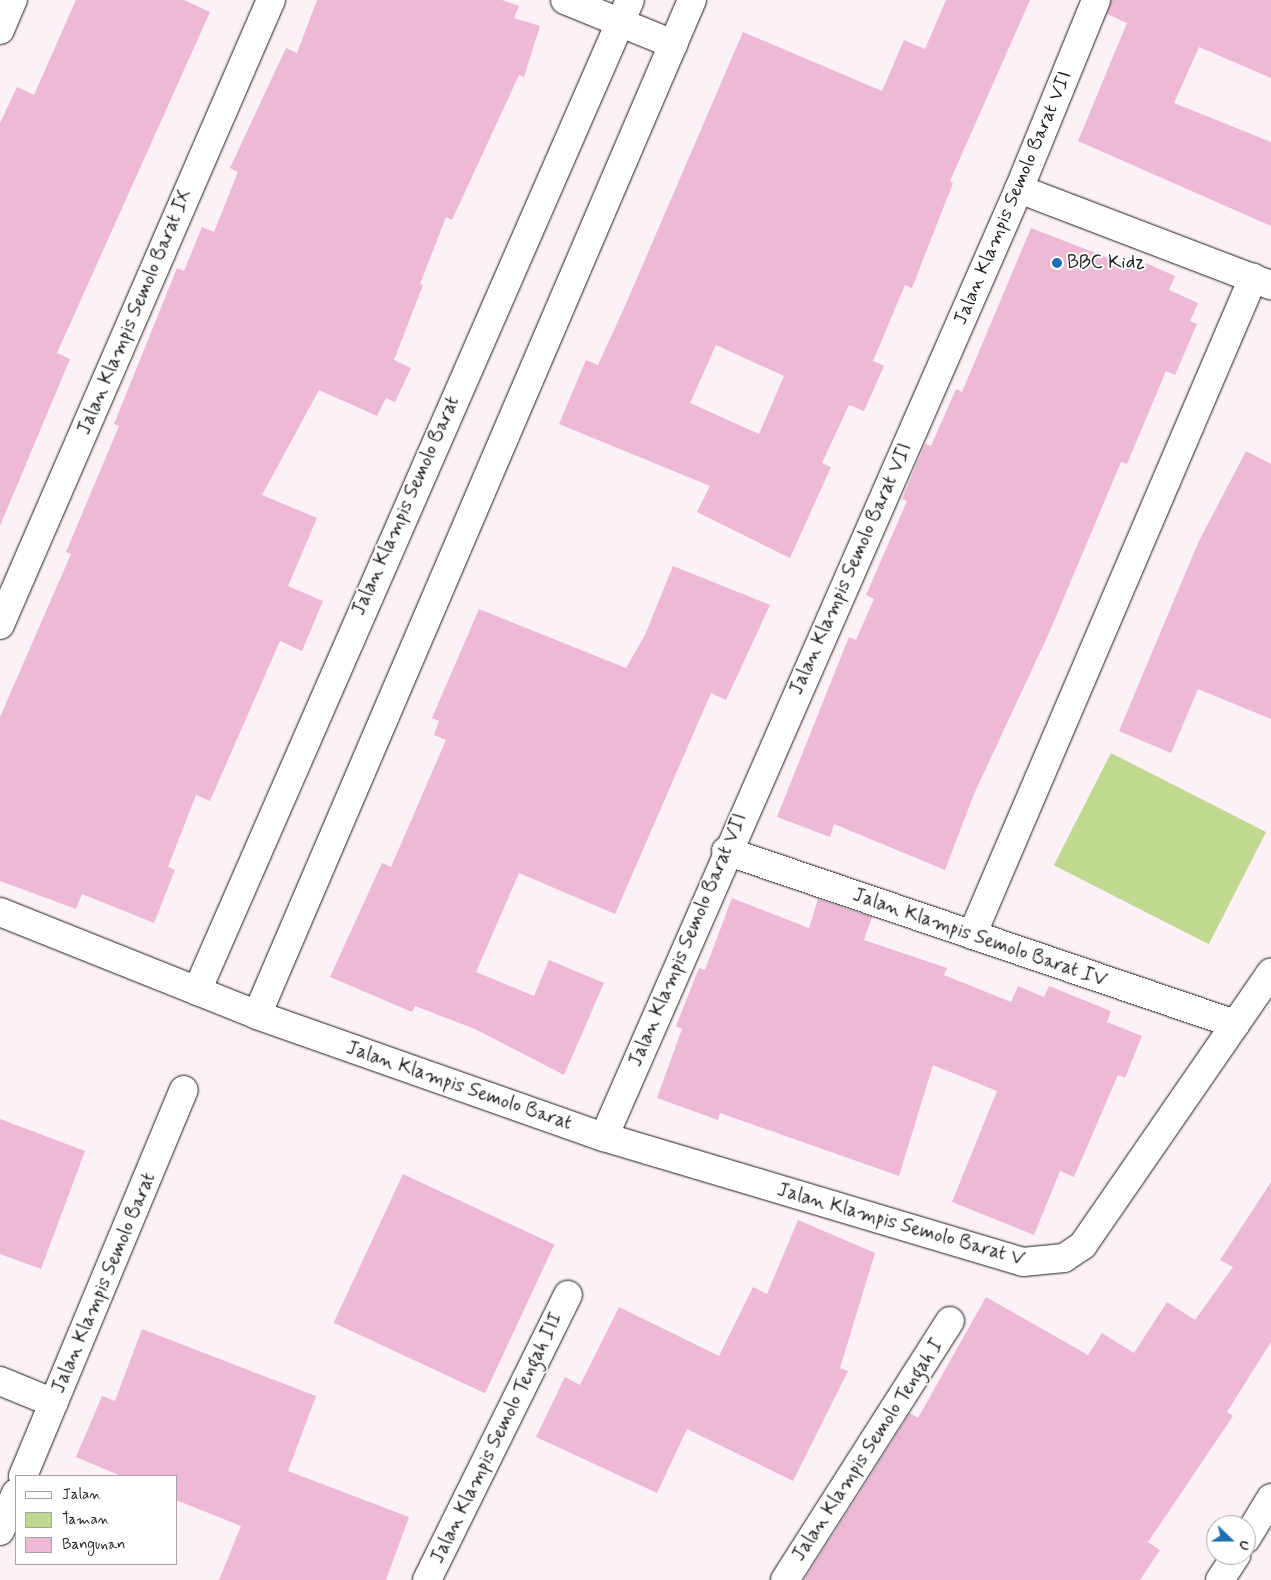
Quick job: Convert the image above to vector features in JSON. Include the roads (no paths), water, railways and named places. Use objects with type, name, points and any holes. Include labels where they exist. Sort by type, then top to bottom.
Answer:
[{"type":"street","points":[[0,30],[13,0]]},
{"type":"street","name":"Jalan Klampis Semolo Barat IX","points":[[0,625],[271,0]]},
{"type":"street","points":[[565,0],[625,11],[673,44]]},
{"type":"street","points":[[257,1015],[692,0]]},
{"type":"street","name":"Jalan Klampis Semolo Barat VII","points":[[604,1137],[726,851],[1019,189],[1096,0]]},
{"type":"street","name":"Jalan Klampis Semolo Barat","points":[[197,991],[625,11]]},
{"type":"street","points":[[972,935],[1262,281],[1019,189]]},
{"type":"street","name":"Jalan Klampis Semolo Barat IV","points":[[726,851],[1235,1024]]},
{"type":"street","name":"Jalan Klampis Semolo Barat","points":[[0,912],[257,1015],[604,1137]]},
{"type":"street","name":"Jalan Klampis Semolo Barat V","points":[[604,1137],[865,1217],[1023,1262],[1043,1263],[1064,1258],[1083,1245],[1102,1222],[1271,972]]},
{"type":"street","name":"Jalan Klampis Semolo Barat","points":[[23,1475],[184,1090]]},
{"type":"street","name":"Jalan Klampis Semolo Tengah III","points":[[427,1580],[568,1295]]},
{"type":"street","name":"Jalan Klampis Semolo Tengah I","points":[[785,1580],[950,1321]]},
{"type":"street","points":[[0,1381],[54,1403]]},
{"type":"street","points":[[0,1531],[15,1494]]},
{"type":"street","points":[[1256,1523],[1271,1498]]},
{"type":"street","points":[[1220,1580],[1230,1565]]},
{"type":"place","name":"BBC Kidz","points":[[1057,263]]}]
